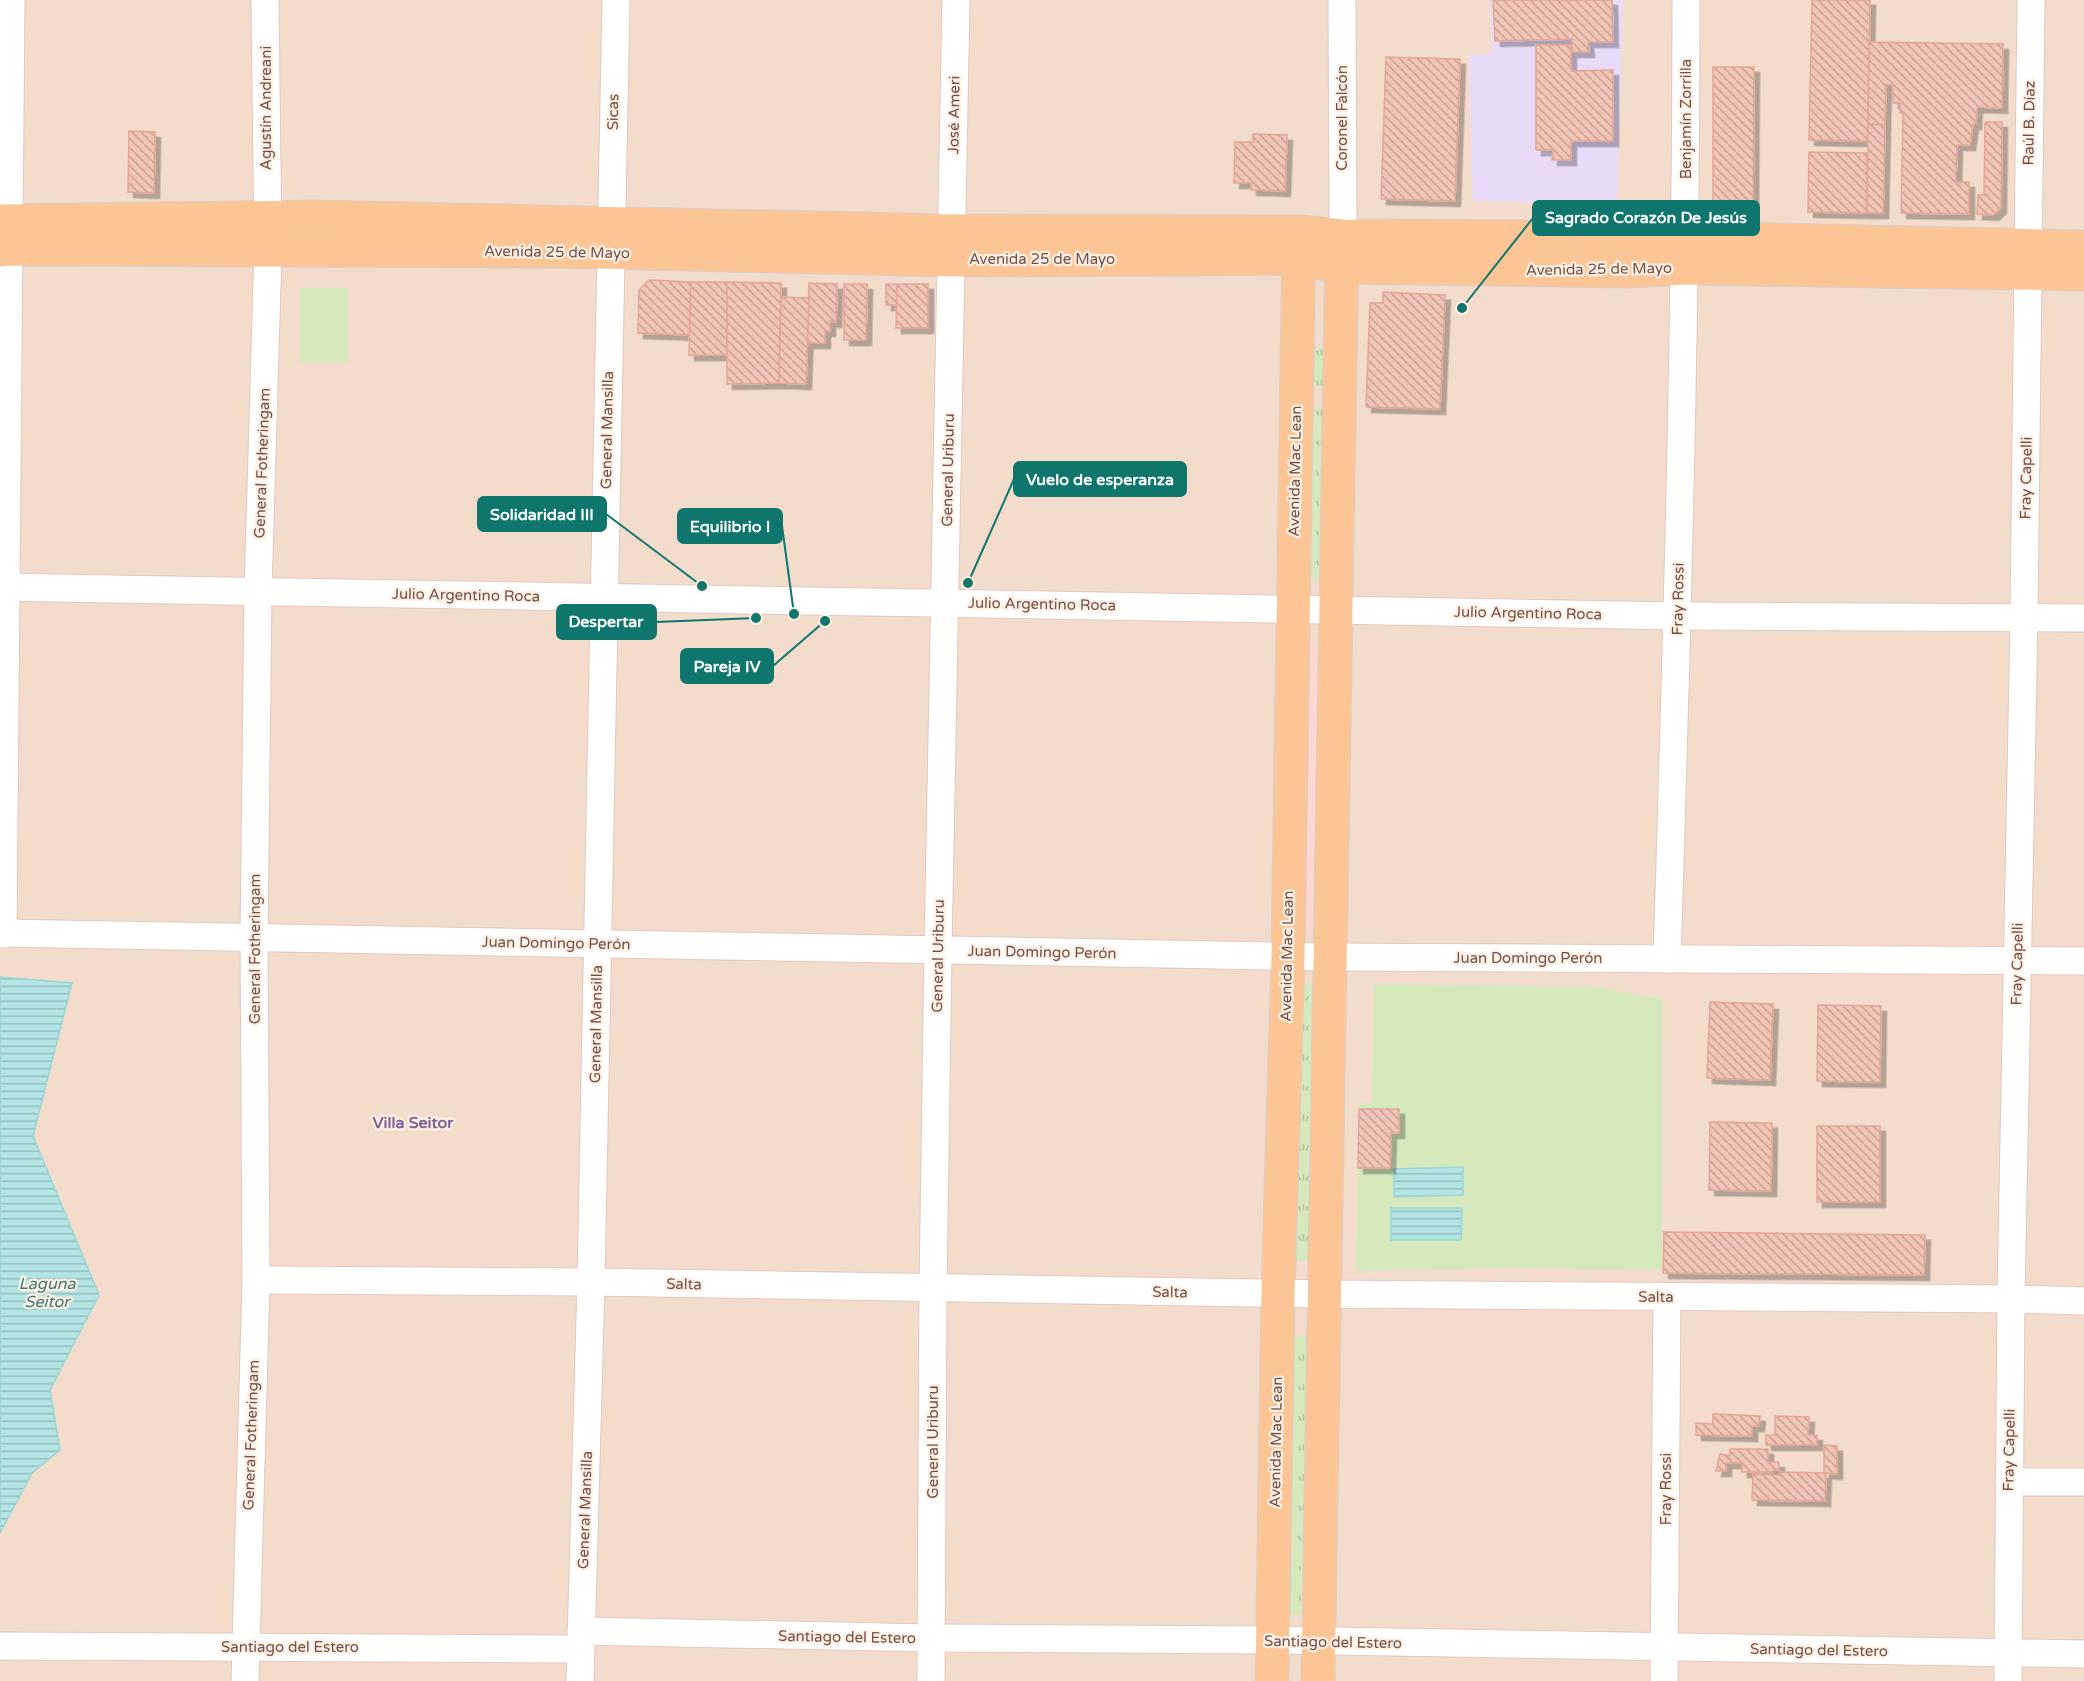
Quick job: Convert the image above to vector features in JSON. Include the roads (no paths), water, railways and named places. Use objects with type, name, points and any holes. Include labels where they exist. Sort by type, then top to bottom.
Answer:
[{"type":"main road","name":"Avenida 25 de Mayo","points":[[6,235],[267,216],[610,238],[952,245],[1298,245],[1342,252],[1629,271],[1685,253],[2028,260],[2084,274]]},
{"type":"main road","name":"Avenida 25 de Mayo","points":[[6,235],[268,250],[554,251],[610,238]]},
{"type":"main road","name":"Avenida Mac Lean","points":[[1272,1681],[1278,1293],[1288,956],[1298,245]]},
{"type":"main road","name":"Avenida 25 de Mayo","points":[[2028,260],[2084,247]]},
{"type":"main road","points":[[1318,1681],[1342,252]]},
{"type":"main road","points":[[1297,333],[1341,333]]},
{"type":"main road","points":[[1296,399],[1340,398]]},
{"type":"street","points":[[2,933],[6,235],[11,0]]},
{"type":"street","name":"Agustín Andreani","points":[[265,0],[267,216]]},
{"type":"street","name":"Sicas","points":[[610,238],[616,0]]},
{"type":"street","name":"José Ameri","points":[[952,245],[956,0]]},
{"type":"street","name":"Coronel Falcón","points":[[1342,0],[1342,252]]},
{"type":"street","name":"Benjamín Zorrilla","points":[[1685,253],[1686,0]]},
{"type":"street","name":"Raúl B. Díaz","points":[[2028,260],[2031,0]]},
{"type":"street","name":"General Fotheringam","points":[[245,1681],[256,1280],[254,938],[258,591],[268,250],[267,216]]},
{"type":"street","name":"General Mansilla","points":[[580,1681],[591,1282],[610,238]]},
{"type":"street","name":"General Uriburu","points":[[931,1681],[933,1289],[952,245]]},
{"type":"street","name":"Fray Rossi","points":[[1667,959],[1678,616],[1685,253]]},
{"type":"street","name":"Fray Capelli","points":[[2008,1681],[2011,1299],[2024,617],[2028,260]]},
{"type":"street","name":"Julio Argentino Roca","points":[[3,587],[1678,616],[2084,618]]},
{"type":"street","name":"Juan Domingo Perón","points":[[2,933],[1331,957],[2084,961]]},
{"type":"street","name":"Salta","points":[[256,1280],[591,1282],[1324,1294],[2084,1301]]},
{"type":"street","name":"Fray Rossi","points":[[1664,1681],[1667,1297]]},
{"type":"street","points":[[2009,1482],[2084,1482]]},
{"type":"street","name":"Santiago del Estero","points":[[0,1646],[246,1647],[581,1640],[932,1638],[1273,1640],[2084,1654]]},
{"type":"water","name":"Laguna Seitor","points":[[0,977],[72,983],[33,1136],[99,1295],[50,1390],[60,1450],[32,1473],[0,1533]]},
{"type":"water","points":[[1463,1167],[1463,1195],[1394,1197],[1394,1169]]},
{"type":"water","points":[[1391,1208],[1462,1208],[1461,1240],[1391,1240]]},
{"type":"place","name":"Sagrado Corazón De Jesús","points":[[1462,308]]},
{"type":"place","name":"Vuelo de esperanza","points":[[968,583]]},
{"type":"place","name":"Solidaridad III","points":[[702,586]]},
{"type":"place","name":"Equilibrio I","points":[[794,614]]},
{"type":"place","name":"Despertar","points":[[756,618]]},
{"type":"place","name":"Pareja IV","points":[[825,621]]},
{"type":"district","name":"Villa Seitor","points":[[413,1122]]}]
